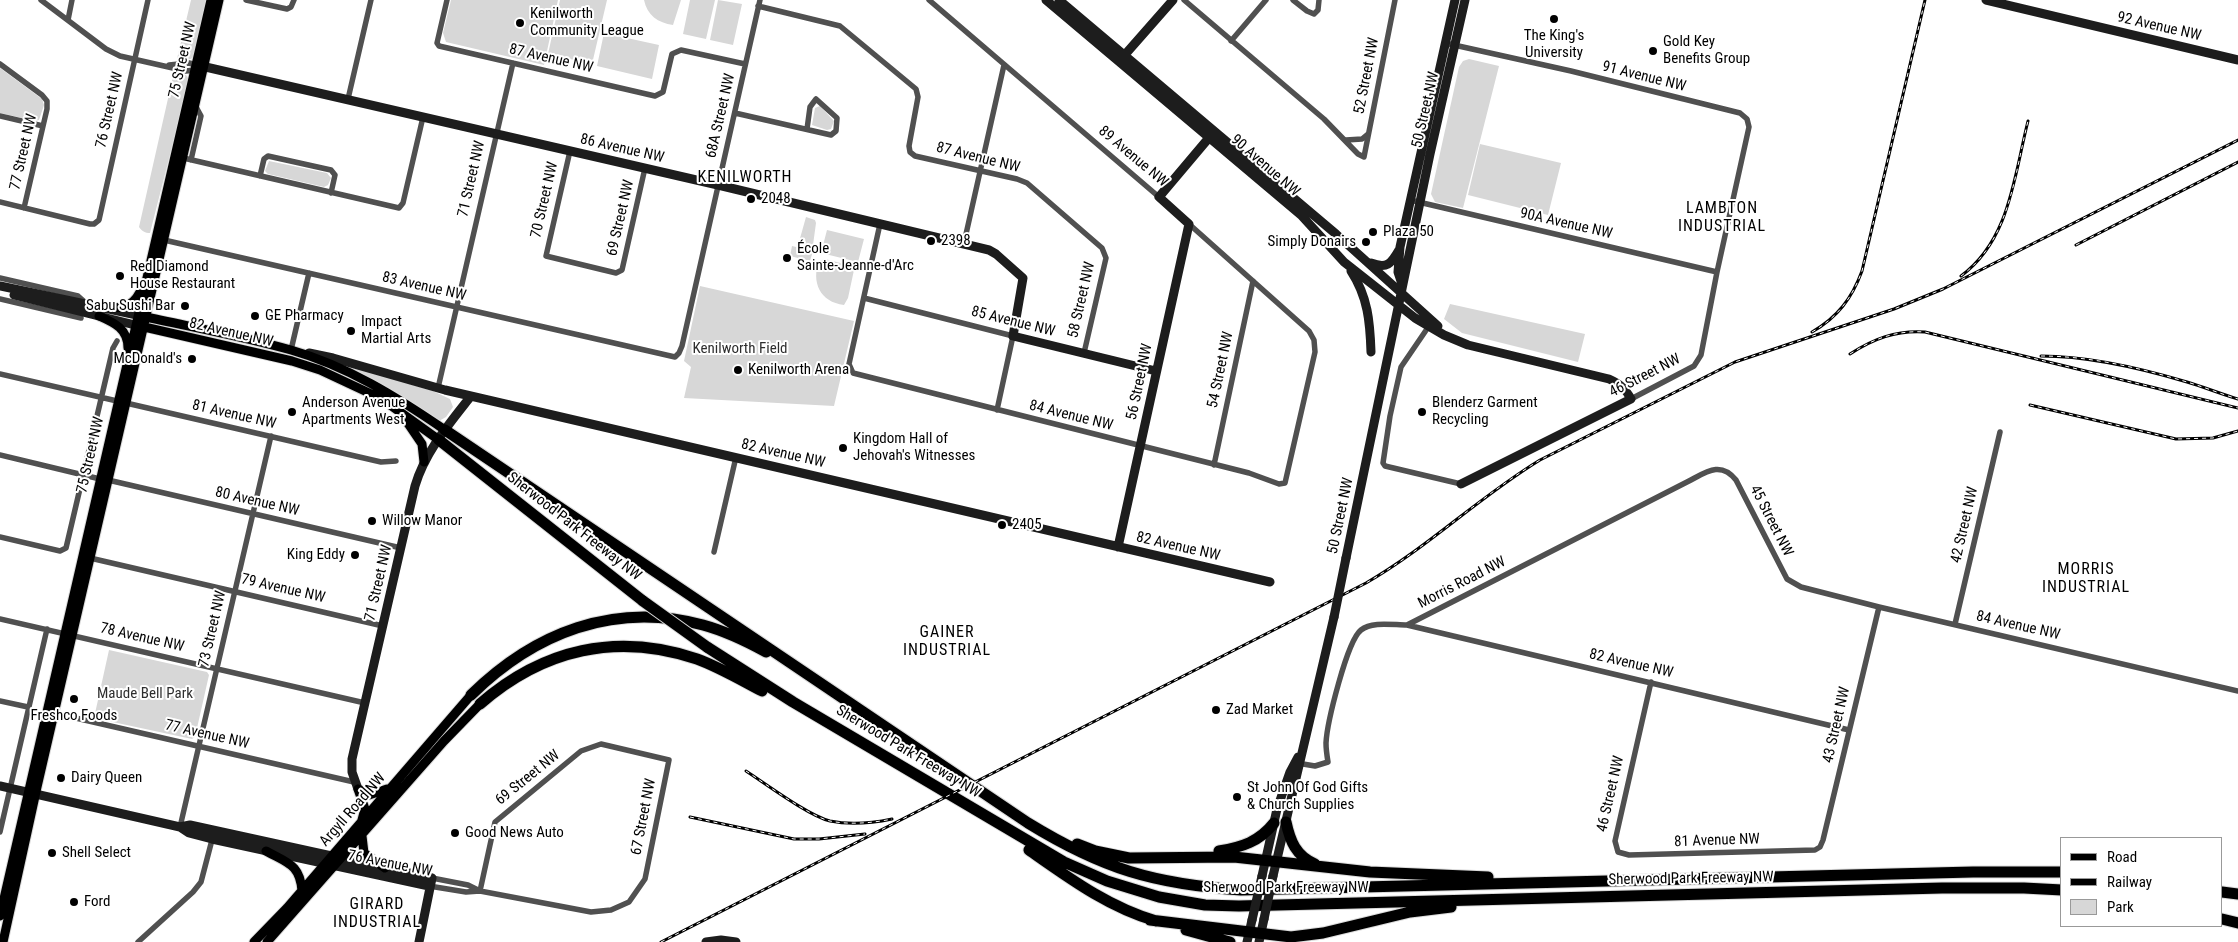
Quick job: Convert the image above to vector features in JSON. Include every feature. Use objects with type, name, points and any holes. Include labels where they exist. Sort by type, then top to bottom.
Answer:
[{"type":"highway","name":"Sherwood Park Freeway NW","points":[[446,430],[997,803],[1061,844],[1119,869],[1181,885],[1241,890],[1973,872],[2060,872]]},
{"type":"highway","name":"Sherwood Park Freeway NW","points":[[439,440],[643,601],[748,674],[1064,862],[1132,890],[1186,902],[1239,906],[1942,888],[2060,890]]},
{"type":"highway","points":[[471,695],[506,664],[541,642],[591,623],[650,617],[681,620],[719,631],[767,652],[812,679]]},
{"type":"highway","points":[[480,704],[504,685],[528,670],[556,658],[604,646],[656,648],[699,660],[726,672],[888,764],[897,764]]},
{"type":"highway","points":[[997,803],[1065,839],[1095,851],[1129,858],[1234,856],[1412,875],[1519,878],[1536,883]]},
{"type":"highway","points":[[968,806],[1087,889],[1118,907],[1150,920],[1230,942]]},
{"type":"highway","points":[[1286,822],[1290,840],[1301,856],[1324,867]]},
{"type":"highway","points":[[1198,856],[1244,846],[1263,835],[1274,823]]},
{"type":"highway","points":[[2223,892],[2238,894]]},
{"type":"highway","points":[[1150,920],[1254,938],[1291,937],[1322,933],[1410,912],[1490,900]]},
{"type":"highway","points":[[2223,915],[2238,918]]},
{"type":"highway","points":[[2223,919],[2238,923]]},
{"type":"highway","points":[[1298,942],[1322,933]]},
{"type":"main road","name":"75 Street NW","points":[[122,402],[127,362],[141,321],[145,282],[183,158],[211,0]]},
{"type":"main road","name":"75 Street NW","points":[[0,916],[31,794],[141,321],[164,240],[195,105],[198,67],[219,0]]},
{"type":"main road","points":[[100,312],[131,305],[145,282]]},
{"type":"main road","points":[[100,312],[122,330],[128,342],[127,362]]},
{"type":"main road","name":"82 Avenue NW","points":[[141,321],[292,350],[341,369],[390,393],[446,430]]},
{"type":"main road","name":"82 Avenue NW","points":[[141,321],[307,365],[345,380],[399,410],[439,440]]},
{"type":"main road","points":[[399,410],[422,444],[424,462]]},
{"type":"main road","name":"75 Street NW","points":[[3,942],[31,794],[54,713],[68,634],[90,558],[104,480]]},
{"type":"main road","name":"Argyll Road NW","points":[[254,942],[302,891],[471,695]]},
{"type":"main road","name":"Argyll Road NW","points":[[268,942],[451,734],[480,704]]},
{"type":"main road","points":[[356,785],[372,795],[391,787]]},
{"type":"main road","points":[[356,785],[365,809],[362,822]]},
{"type":"main road","points":[[362,836],[364,853],[385,868]]},
{"type":"main road","points":[[266,851],[293,866],[300,875],[302,891]]},
{"type":"street","name":"86 Avenue NW","points":[[41,0],[106,49],[120,56],[164,65],[189,63],[198,67],[348,99],[718,185],[964,244],[996,254],[1023,278],[1013,336]]},
{"type":"street","points":[[68,20],[72,0]]},
{"type":"street","name":"76 Street NW","points":[[24,208],[94,224],[99,220],[148,0]]},
{"type":"street","points":[[246,0],[287,8],[291,7],[294,0]]},
{"type":"street","points":[[348,99],[371,0]]},
{"type":"street","name":"87 Avenue NW","points":[[447,0],[438,46],[659,95],[663,92],[672,54],[675,51],[681,50],[745,64]]},
{"type":"street","name":"89 Avenue NW","points":[[928,0],[1159,196],[1309,331],[1314,340],[1315,352],[1285,483]]},
{"type":"street","name":"90 Avenue NW","points":[[1046,0],[1122,58]]},
{"type":"street","name":"90 Avenue NW","points":[[1059,0],[1122,58],[1212,134],[1402,288],[1430,324]]},
{"type":"street","points":[[1122,58],[1173,0]]},
{"type":"street","points":[[1184,0],[1346,140],[1362,139],[1368,134]]},
{"type":"street","points":[[1231,41],[1266,0]]},
{"type":"street","points":[[1294,0],[1307,12],[1314,14],[1318,10],[1319,0]]},
{"type":"street","name":"52 Street NW","points":[[1346,140],[1358,154],[1364,157],[1367,150],[1368,134],[1395,0]]},
{"type":"street","name":"50 Street NW","points":[[1402,288],[1398,272],[1400,247],[1454,0]]},
{"type":"street","name":"50 Street NW","points":[[1254,938],[1264,919],[1273,876],[1271,861],[1274,823],[1301,752],[1334,617],[1398,306],[1465,0]]},
{"type":"street","name":"92 Avenue NW","points":[[1986,0],[2238,60]]},
{"type":"street","name":"87 Avenue NW","points":[[759,3],[840,26],[918,93],[908,146],[910,152],[915,156],[980,170],[1027,184],[1105,252]]},
{"type":"street","name":"68A Street NW","points":[[678,354],[682,346],[759,3]]},
{"type":"street","name":"91 Avenue NW","points":[[1445,43],[1571,71],[1740,113],[1747,119]]},
{"type":"street","name":"71 Street NW","points":[[438,388],[513,63]]},
{"type":"street","name":"77 Street NW","points":[[0,64],[42,95],[46,101],[43,126],[24,208]]},
{"type":"street","points":[[964,244],[1004,64]]},
{"type":"street","points":[[735,113],[831,135],[836,132],[838,121],[825,105],[816,99],[810,107],[807,129]]},
{"type":"street","points":[[0,116],[43,126]]},
{"type":"street","points":[[183,158],[397,208],[401,206],[422,117]]},
{"type":"street","name":"46 Street NW","points":[[1461,484],[1694,366],[1701,355],[1716,272],[1749,127],[1747,119]]},
{"type":"street","points":[[1159,196],[1212,134]]},
{"type":"street","name":"90 Avenue NW","points":[[1212,134],[1300,215],[1347,264],[1398,306],[1468,345],[1609,379],[1621,384],[1631,399]]},
{"type":"street","name":"70 Street NW","points":[[570,151],[546,256],[620,273]]},
{"type":"street","points":[[260,176],[264,159],[268,156],[331,170],[335,175],[331,193]]},
{"type":"street","name":"69 Street NW","points":[[620,273],[645,168]]},
{"type":"street","name":"90A Avenue NW","points":[[1410,200],[1716,272]]},
{"type":"street","points":[[0,202],[24,208]]},
{"type":"street","points":[[864,298],[880,224]]},
{"type":"street","name":"56 Street NW","points":[[1118,547],[1189,224]]},
{"type":"street","name":"83 Avenue NW","points":[[164,240],[670,356],[678,354]]},
{"type":"street","points":[[1368,262],[1381,267],[1387,266],[1393,260],[1400,247]]},
{"type":"street","name":"58 Street NW","points":[[1084,353],[1106,258],[1105,252]]},
{"type":"street","points":[[1347,264],[1363,294],[1368,310],[1371,352]]},
{"type":"street","points":[[292,350],[309,273]]},
{"type":"street","name":"82 Avenue NW","points":[[0,278],[78,296],[100,312]]},
{"type":"street","name":"54 Street NW","points":[[1214,465],[1253,281]]},
{"type":"street","name":"82 Avenue NW","points":[[0,286],[87,304]]},
{"type":"street","name":"82 Avenue NW","points":[[0,291],[141,321]]},
{"type":"street","name":"85 Avenue NW","points":[[864,298],[1156,371]]},
{"type":"street","name":"84 Avenue NW","points":[[864,298],[849,364],[851,371],[859,375],[1214,465],[1279,484],[1285,483]]},
{"type":"street","points":[[0,299],[82,318]]},
{"type":"street","points":[[1430,324],[1401,366],[1390,416],[1383,463],[1385,466],[1461,484]]},
{"type":"street","points":[[997,410],[1013,336]]},
{"type":"street","name":"75 Street NW","points":[[0,537],[60,551],[65,550],[113,348],[117,341]]},
{"type":"street","name":"82 Avenue NW","points":[[292,350],[333,358],[471,396],[1270,582]]},
{"type":"street","name":"81 Avenue NW","points":[[0,374],[382,462],[396,461]]},
{"type":"street","name":"71 Street NW","points":[[356,785],[352,763],[415,486],[424,462],[471,396]]},
{"type":"street","name":"42 Street NW","points":[[1955,624],[2000,432]]},
{"type":"street","name":"73 Street NW","points":[[180,827],[271,436]]},
{"type":"street","name":"80 Avenue NW","points":[[0,455],[401,548]]},
{"type":"street","points":[[714,552],[736,457]]},
{"type":"street","name":"Morris Road NW","points":[[1296,763],[1315,766],[1328,762],[1326,744],[1335,694],[1357,634],[1368,626],[1406,625],[1686,482],[1714,469],[1726,470]]},
{"type":"street","name":"45 Street NW","points":[[1726,470],[1736,480],[1787,579],[1792,583]]},
{"type":"street","name":"79 Avenue NW","points":[[90,558],[383,626]]},
{"type":"street","name":"84 Avenue NW","points":[[1792,583],[1878,607],[2238,691]]},
{"type":"street","name":"43 Street NW","points":[[1818,848],[1823,840],[1878,607]]},
{"type":"street","name":"78 Avenue NW","points":[[0,619],[365,703]]},
{"type":"street","name":"82 Avenue NW","points":[[1406,625],[1849,730]]},
{"type":"street","points":[[0,832],[47,629]]},
{"type":"street","name":"46 Street NW","points":[[1618,852],[1615,841],[1651,682]]},
{"type":"street","points":[[0,701],[28,707]]},
{"type":"street","name":"77 Avenue NW","points":[[54,713],[356,785]]},
{"type":"street","name":"67 Street NW","points":[[586,748],[601,744],[669,760],[645,879]]},
{"type":"street","name":"69 Street NW","points":[[480,891],[495,822],[586,748]]},
{"type":"street","name":"50 Street NW","points":[[1254,938],[1252,920],[1262,876],[1271,861],[1286,822],[1296,763]]},
{"type":"street","name":"76 Avenue NW","points":[[0,786],[180,827],[190,825],[213,835],[266,851],[324,865],[430,882]]},
{"type":"street","points":[[138,942],[197,887],[203,879],[213,835]]},
{"type":"street","name":"76 Avenue NW","points":[[213,835],[385,868],[466,892],[480,891],[591,912],[611,910],[630,902],[645,879]]},
{"type":"street","name":"81 Avenue NW","points":[[1618,852],[1629,856],[1810,850],[1818,848]]},
{"type":"street","points":[[419,942],[430,882]]},
{"type":"street","points":[[710,941],[736,942]]},
{"type":"green space","points":[[191,0],[207,0],[195,55],[191,59],[179,61],[177,59]]},
{"type":"green space","points":[[451,0],[558,0],[544,65],[446,42],[443,33]]},
{"type":"green space","points":[[560,0],[607,0],[592,64],[548,54]]},
{"type":"green space","points":[[644,0],[681,0],[673,25],[654,17],[645,5]]},
{"type":"green space","points":[[690,0],[715,0],[706,39],[683,34]]},
{"type":"green space","points":[[718,0],[742,4],[733,45],[710,40]]},
{"type":"green space","points":[[604,33],[659,45],[652,79],[597,66]]},
{"type":"green space","points":[[1469,59],[1499,66],[1463,208],[1435,202],[1431,194],[1459,67],[1463,61]]},
{"type":"green space","points":[[0,68],[42,99],[44,105],[39,120],[35,121],[0,113]]},
{"type":"green space","points":[[174,72],[186,75],[189,80],[150,233],[148,233],[139,227]]},
{"type":"green space","points":[[820,106],[834,121],[831,129],[827,130],[812,125],[815,108]]},
{"type":"green space","points":[[1480,144],[1561,163],[1548,215],[1468,195]]},
{"type":"green space","points":[[269,161],[327,173],[331,178],[328,185],[324,187],[268,174],[265,171]]},
{"type":"green space","points":[[806,217],[815,220],[816,223],[813,245],[810,247],[799,242]]},
{"type":"green space","points":[[827,230],[864,239],[858,262],[821,253]]},
{"type":"green space","points":[[792,246],[813,251],[810,261],[790,256]]},
{"type":"green space","points":[[825,259],[852,266],[854,270],[848,298],[844,305],[829,300],[819,290],[816,276],[817,269],[819,261]]},
{"type":"green space","name":"Kenilworth Field","points":[[700,286],[854,321],[834,406],[684,398],[691,367],[684,361]]},
{"type":"green space","points":[[1450,304],[1585,334],[1578,362],[1462,333],[1444,319]]},
{"type":"green space","points":[[333,361],[433,391],[450,399],[453,407],[446,417],[439,421],[373,379]]},
{"type":"green space","name":"Maude Bell Park","points":[[109,650],[207,672],[209,675],[195,737],[192,739],[94,718]]},
{"type":"railway","points":[[1812,332],[1829,320],[1843,306],[1854,290],[1862,271],[1925,0]]},
{"type":"railway","points":[[1961,276],[1977,261],[1990,244],[2000,226],[2014,185],[2028,121]]},
{"type":"railway","points":[[661,942],[1366,583],[1410,554],[1518,474],[1540,460],[1735,362],[1894,309],[1943,289],[2238,140]]},
{"type":"railway","points":[[2076,245],[2238,162]]},
{"type":"railway","points":[[1850,354],[1867,344],[1895,334],[1925,332],[2238,408]]},
{"type":"railway","points":[[2041,356],[2078,358],[2133,368],[2187,382],[2238,399]]},
{"type":"railway","points":[[2030,405],[2176,439],[2213,438],[2238,431]]},
{"type":"railway","points":[[746,771],[799,806],[830,821],[861,823],[892,819]]},
{"type":"railway","points":[[690,817],[794,839],[819,839],[865,834]]},
{"type":"place","name":"The King's University","points":[[1554,19]]},
{"type":"place","name":"Kenilworth Community League","points":[[520,23]]},
{"type":"place","name":"Gold Key Benefits Group","points":[[1653,51]]},
{"type":"place","name":"2048","points":[[751,199]]},
{"type":"place","name":"Plaza 50","points":[[1373,232]]},
{"type":"place","name":"2398","points":[[931,241]]},
{"type":"place","name":"Simply Donairs","points":[[1366,242]]},
{"type":"place","name":"École Sainte-Jeanne-d'Arc","points":[[787,258]]},
{"type":"place","name":"Red Diamond House Restaurant","points":[[120,276]]},
{"type":"place","name":"Sabu Sushi Bar","points":[[185,306]]},
{"type":"place","name":"GE Pharmacy","points":[[255,316]]},
{"type":"place","name":"Impact Martial Arts","points":[[351,331]]},
{"type":"place","name":"McDonald's","points":[[192,359]]},
{"type":"place","name":"Kenilworth Arena","points":[[738,370]]},
{"type":"place","name":"Anderson Avenue Apartments West","points":[[292,412]]},
{"type":"place","name":"Blenderz Garment Recycling","points":[[1422,412]]},
{"type":"place","name":"Kingdom Hall of Jehovah's Witnesses","points":[[843,448]]},
{"type":"place","name":"Willow Manor","points":[[372,521]]},
{"type":"place","name":"2405","points":[[1002,525]]},
{"type":"place","name":"King Eddy","points":[[355,555]]},
{"type":"place","name":"Freshco Foods","points":[[74,699]]},
{"type":"place","name":"Zad Market","points":[[1216,710]]},
{"type":"place","name":"Dairy Queen","points":[[61,778]]},
{"type":"place","name":"St John Of God Gifts & Church Supplies","points":[[1237,797]]},
{"type":"place","name":"Good News Auto","points":[[455,833]]},
{"type":"place","name":"Shell Select","points":[[52,853]]},
{"type":"place","name":"Ford","points":[[74,902]]},
{"type":"district","name":"KENILWORTH","points":[[745,178]]},
{"type":"district","name":"LAMBTON INDUSTRIAL","points":[[1722,218]]},
{"type":"district","name":"MORRIS INDUSTRIAL","points":[[2086,579]]},
{"type":"district","name":"GAINER INDUSTRIAL","points":[[947,642]]},
{"type":"district","name":"GIRARD INDUSTRIAL","points":[[377,914]]}]
